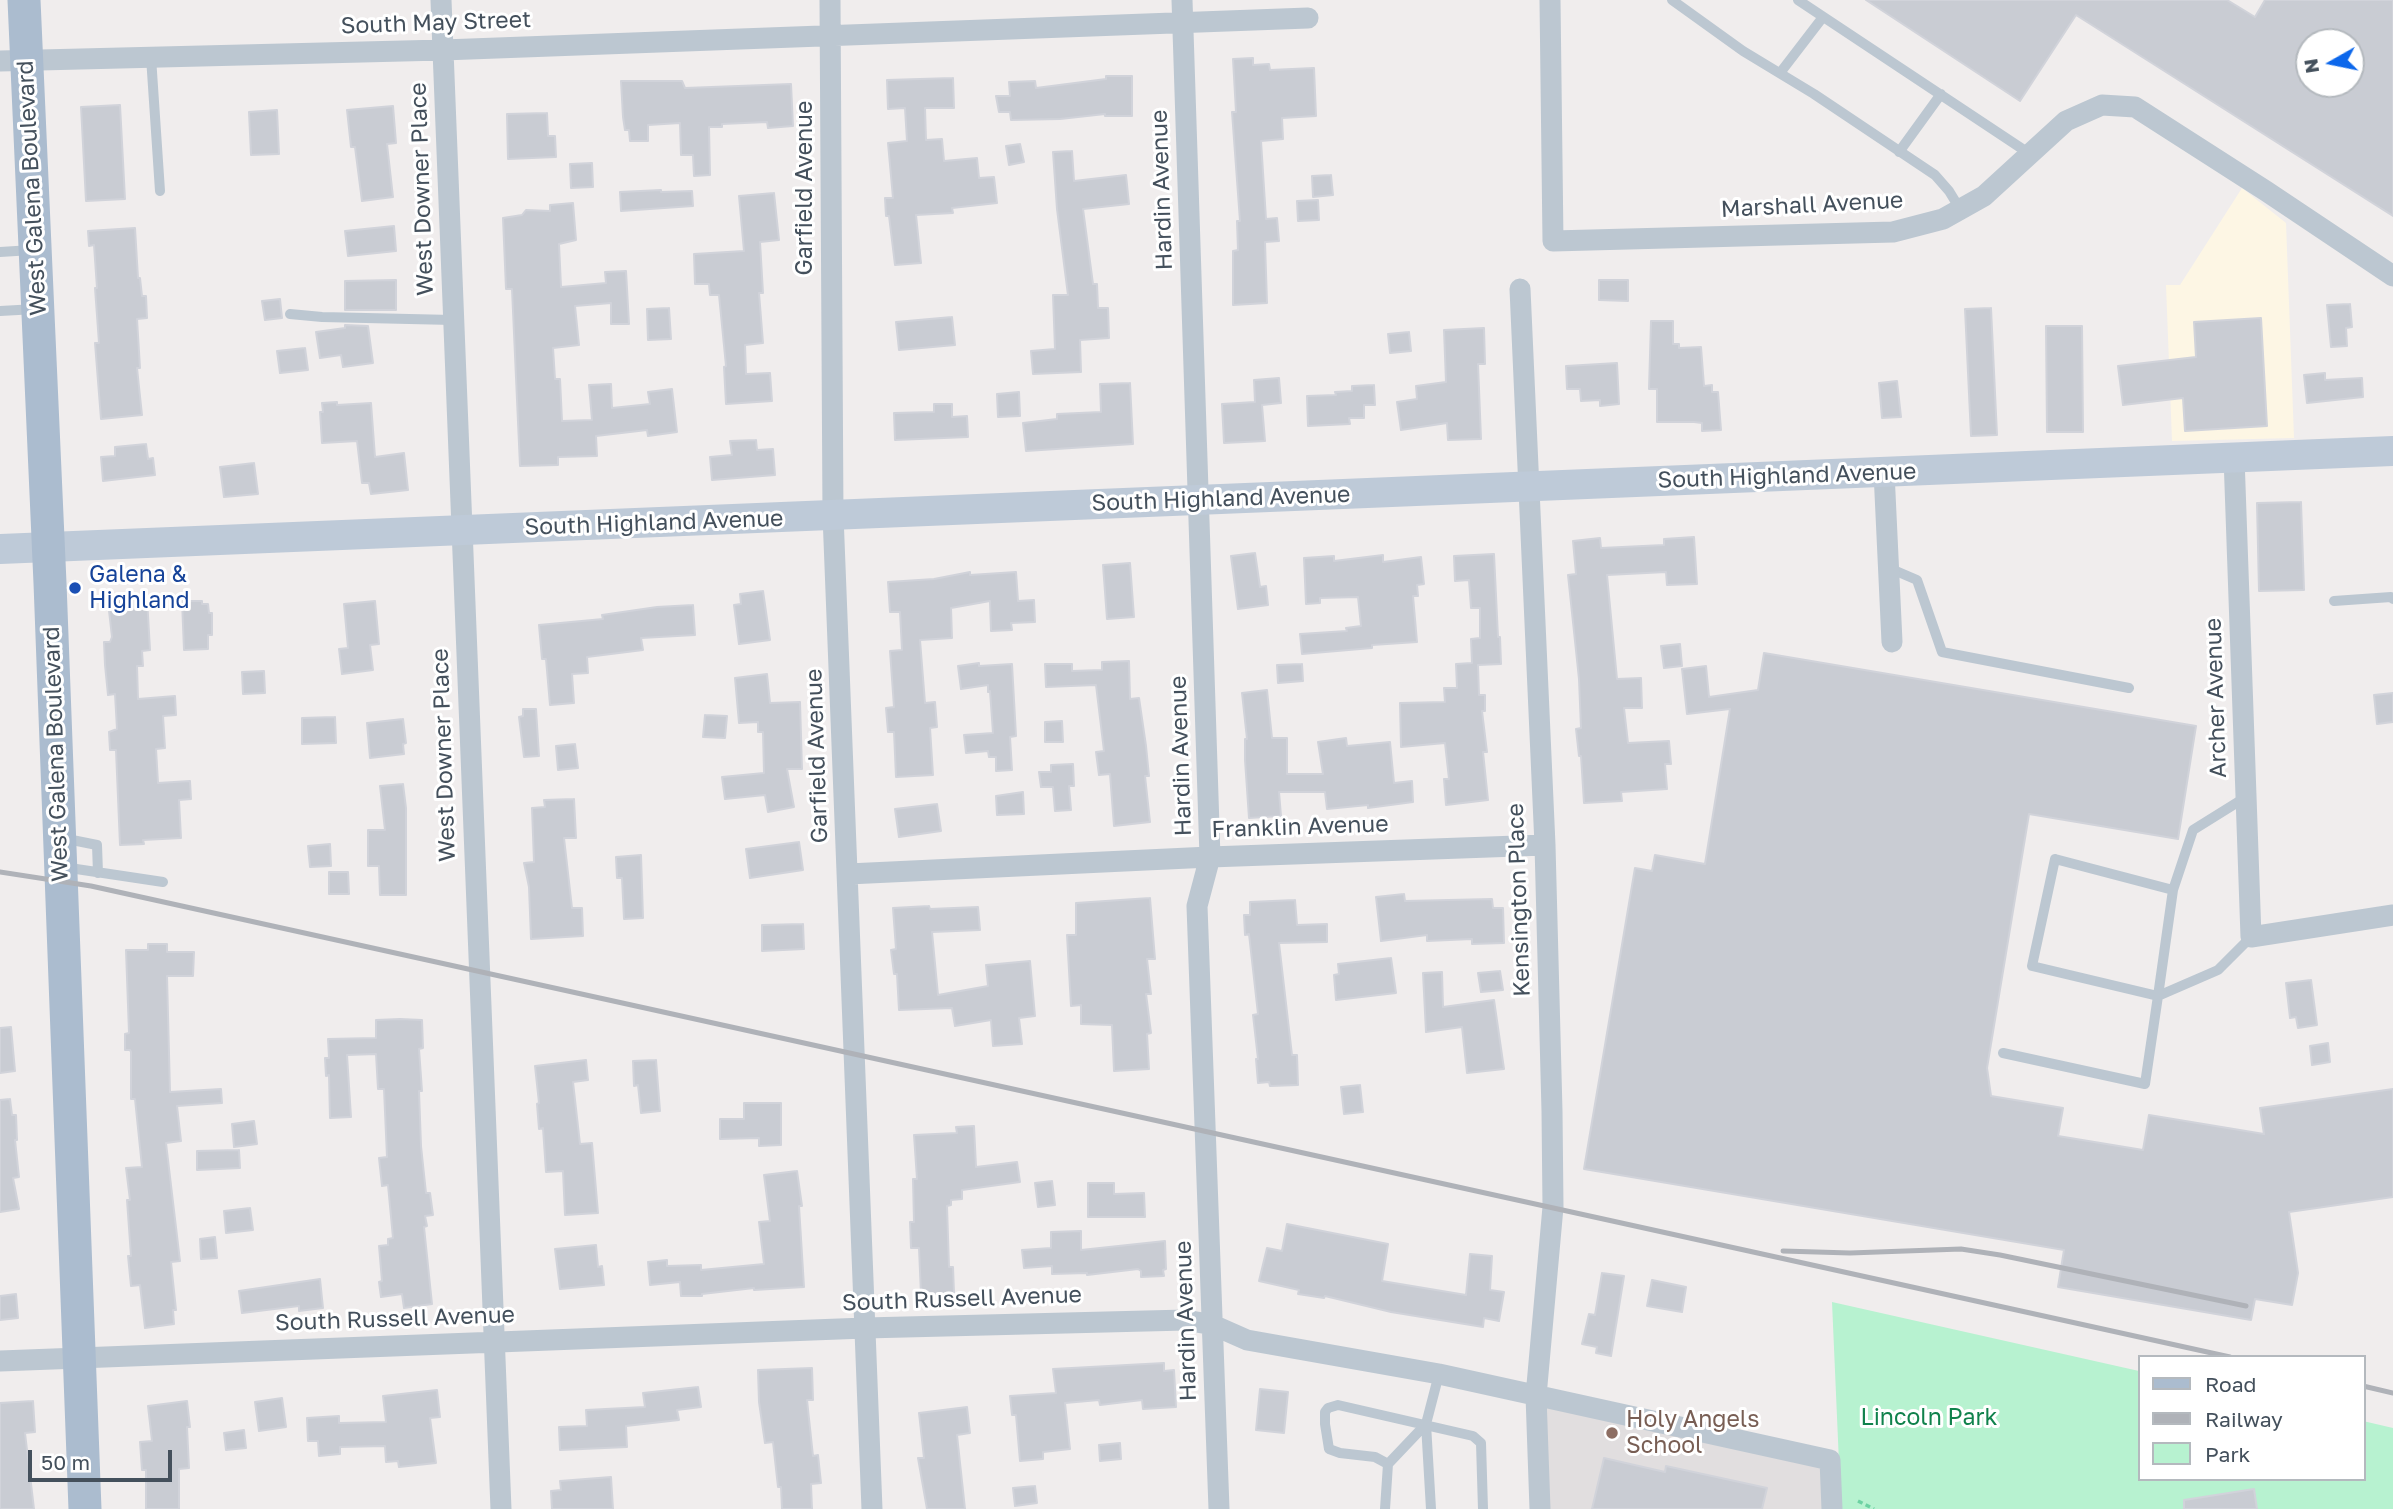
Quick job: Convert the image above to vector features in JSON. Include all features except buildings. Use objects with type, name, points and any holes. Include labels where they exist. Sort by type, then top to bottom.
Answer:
[{"type":"main road","name":"West Galena Boulevard","points":[[24,0],[13,60],[35,250],[85,1509]]},
{"type":"street","name":"West Downer Place","points":[[441,0],[501,1509]]},
{"type":"street","name":"Garfield Avenue","points":[[830,0],[833,515],[872,1509]]},
{"type":"street","name":"Hardin Avenue","points":[[1182,0],[1210,856],[1197,906],[1219,1509]]},
{"type":"street","name":"Marshall Avenue","points":[[1550,0],[1553,241],[1893,232],[1943,219],[1984,195],[2066,121],[2102,105],[2135,107],[2393,276]]},
{"type":"street","name":"South May Street","points":[[13,60],[443,50],[1308,18]]},
{"type":"street","name":"Kensington Place","points":[[1520,289],[1545,845],[1553,1207],[1536,1396],[1540,1509]]},
{"type":"street","name":"South Highland Avenue","points":[[0,549],[2393,451]]},
{"type":"street","name":"Archer Avenue","points":[[2234,457],[2251,937]]},
{"type":"street","points":[[1884,472],[1892,642]]},
{"type":"street","name":"Franklin Avenue","points":[[848,874],[1210,856],[1545,845]]},
{"type":"street","points":[[2251,937],[2393,915]]},
{"type":"street","name":"South Russell Avenue","points":[[0,1361],[865,1328],[1186,1320],[1213,1325],[1247,1340],[1439,1374],[1830,1460],[1832,1509]]},
{"type":"lane","points":[[1672,0],[1743,51],[1935,175],[1960,209]]},
{"type":"lane","points":[[1798,0],[2030,154]]},
{"type":"lane","points":[[1780,73],[1823,17]]},
{"type":"lane","points":[[151,57],[160,191]]},
{"type":"lane","points":[[1899,152],[1941,94]]},
{"type":"lane","points":[[0,252],[35,250]]},
{"type":"lane","points":[[0,311],[37,309]]},
{"type":"lane","points":[[290,314],[453,320]]},
{"type":"lane","points":[[1889,568],[1917,580],[1942,652],[2129,688]]},
{"type":"lane","points":[[2334,601],[2390,597],[2393,599]]},
{"type":"lane","points":[[2003,1054],[2145,1084],[2173,890],[2193,830],[2246,797]]},
{"type":"lane","points":[[60,852],[97,845],[97,873]]},
{"type":"lane","points":[[60,852],[97,873],[163,882]]},
{"type":"lane","points":[[2173,890],[2055,859],[2032,966],[2158,996],[2218,970],[2251,937]]},
{"type":"lane","points":[[1431,1509],[1426,1424],[1439,1374]]},
{"type":"lane","points":[[1388,1464],[1375,1457],[1329,1449],[1325,1424],[1325,1412],[1328,1408],[1338,1405],[1473,1436],[1481,1443],[1483,1509]]},
{"type":"lane","points":[[1385,1509],[1388,1464],[1426,1424]]},
{"type":"path","points":[[1858,1501],[1874,1509]]},
{"type":"shaded area","points":[[2242,188],[2286,223],[2294,438],[2172,441],[2166,285],[2180,285]]},
{"type":"shaded area","name":"Holy Angels School","points":[[1540,1401],[1825,1464],[1827,1509],[1545,1509]]},
{"type":"green space","name":"Lincoln Park","points":[[1832,1302],[2138,1371],[2138,1481],[2365,1481],[2365,1421],[2393,1428],[2393,1509],[1841,1509]]},
{"type":"railway","points":[[0,872],[91,886],[2221,1355]]},
{"type":"railway","points":[[1783,1251],[1850,1253],[1961,1249],[2246,1306]]},
{"type":"railway","points":[[2365,1386],[2393,1393]]},
{"type":"place","name":"Galena & Highland","points":[[75,588]]},
{"type":"place","name":"Holy Angels School","points":[[1612,1433]]}]
